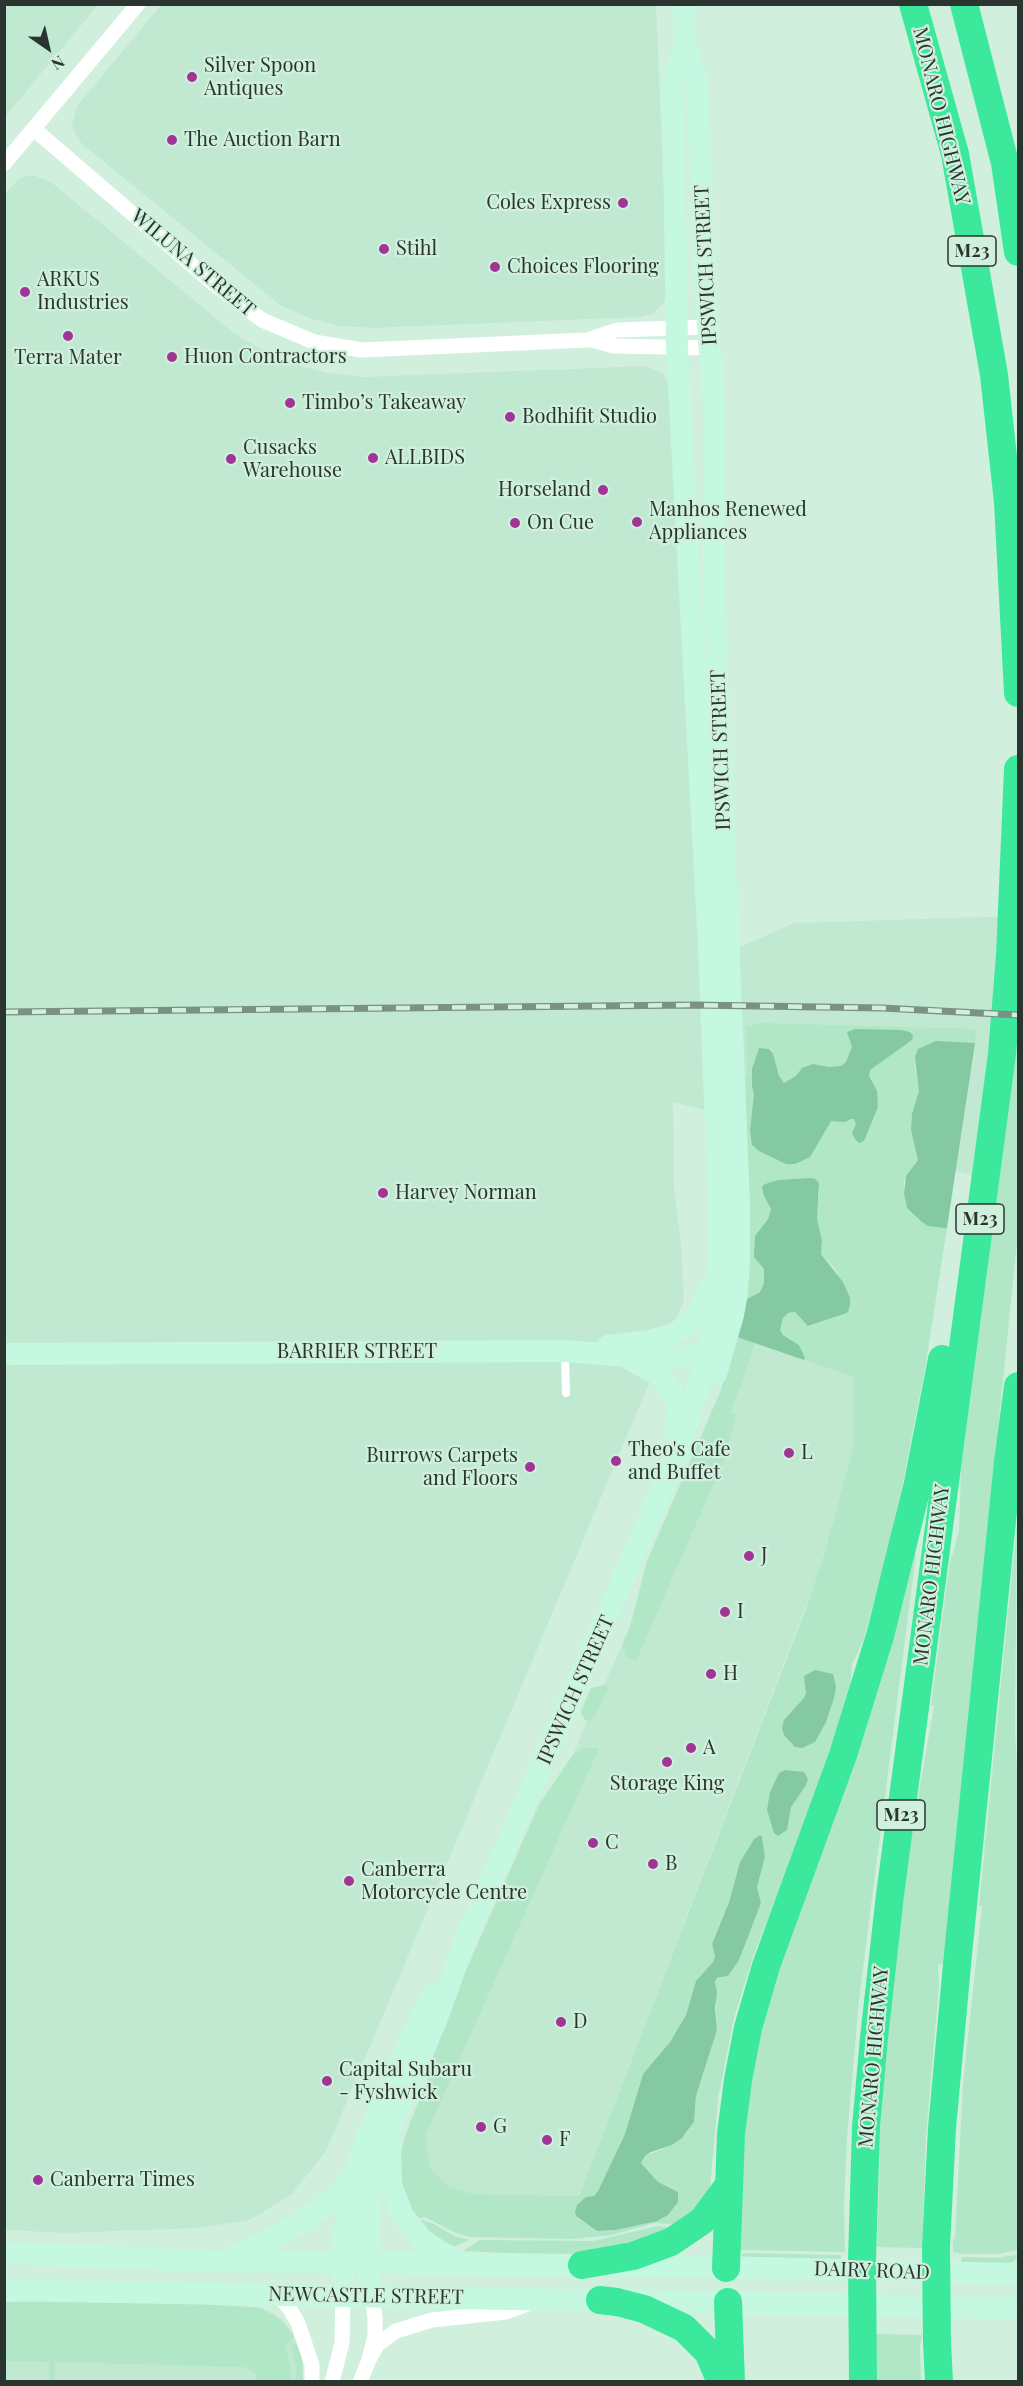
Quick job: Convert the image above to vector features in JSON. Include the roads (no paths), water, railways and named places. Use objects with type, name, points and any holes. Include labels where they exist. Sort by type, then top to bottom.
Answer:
[{"type":"highway","name":"MONARO HIGHWAY","points":[[913,4],[955,154],[994,375],[1008,502],[1018,693]]},
{"type":"highway","name":"M23","points":[[964,4],[1005,163],[1018,252]]},
{"type":"highway","name":"MONARO HIGHWAY","points":[[863,2382],[862,2247],[866,2127],[890,1895],[1002,1054],[1010,956],[1018,769]]},
{"type":"highway","points":[[726,2268],[728,2186],[738,2080],[753,2008],[824,1809],[886,1614],[905,1540],[940,1367],[981,1102],[1002,1054]]},
{"type":"highway","points":[[939,2382],[936,2335],[936,2247],[942,2128],[1008,1462],[1018,1386]]},
{"type":"highway","points":[[582,2265],[633,2256],[671,2242],[702,2221],[728,2186]]},
{"type":"highway","points":[[600,2300],[644,2308],[684,2328],[708,2352],[721,2382]]},
{"type":"highway","points":[[728,2302],[731,2382]]},
{"type":"main road","name":"IPSWICH STREET","points":[[681,1446],[712,1386],[733,1315],[738,1282],[739,1236],[723,1057],[719,947],[714,405],[697,81],[685,46],[683,4]]},
{"type":"main road","name":"IPSWICH STREET","points":[[685,46],[673,82],[677,338],[691,610],[719,947]]},
{"type":"main road","points":[[691,610],[715,609]]},
{"type":"main road","name":"IPSWICH STREET","points":[[372,2296],[367,2261],[371,2193],[379,2156],[435,2023],[468,1933],[667,1481],[681,1446],[708,1351],[718,1295],[723,1057]]},
{"type":"main road","points":[[565,1351],[664,1338],[684,1328],[700,1311],[709,1291],[720,1235]]},
{"type":"main road","points":[[708,1351],[719,1342],[733,1315]]},
{"type":"main road","name":"BARRIER STREET","points":[[4,1354],[565,1351],[623,1357],[676,1358],[708,1351]]},
{"type":"main road","points":[[623,1357],[644,1365],[659,1375],[670,1387],[677,1400],[678,1418],[672,1437],[667,1481]]},
{"type":"main road","name":"IPSWICH STREET","points":[[343,2295],[346,2218],[353,2177],[366,2138],[417,2025],[468,1933]]},
{"type":"main road","points":[[389,2131],[391,2185],[403,2216],[422,2239],[440,2252],[464,2263]]},
{"type":"main road","points":[[222,2261],[275,2238],[311,2216],[342,2193],[353,2177]]},
{"type":"main road","name":"NEWCASTLE STREET","points":[[4,2253],[222,2261],[367,2261],[726,2268]]},
{"type":"main road","points":[[726,2268],[728,2302]]},
{"type":"main road","name":"DAIRY ROAD","points":[[726,2268],[1018,2274]]},
{"type":"main road","name":"NEWCASTLE STREET","points":[[4,2290],[728,2302]]},
{"type":"main road","name":"DAIRY ROAD","points":[[728,2302],[1018,2308]]},
{"type":"street","points":[[4,164],[138,4]]},
{"type":"street","name":"WILUNA STREET","points":[[34,129],[261,320],[314,342],[362,350],[591,340],[614,346],[677,338],[709,337]]},
{"type":"street","name":"WILUNA STREET","points":[[677,338],[709,337]]},
{"type":"street","points":[[278,2295],[290,2307],[298,2322],[310,2357],[312,2382]]},
{"type":"street","points":[[332,2382],[342,2343],[343,2295]]},
{"type":"street","points":[[369,2360],[376,2327],[372,2296]]},
{"type":"street","points":[[360,2382],[374,2349],[381,2340],[396,2331],[432,2320],[506,2312],[538,2299]]},
{"type":"lane","points":[[565,1351],[566,1393]]},
{"type":"railway","points":[[4,1012],[694,1005],[882,1008],[1018,1015]]},
{"type":"place","name":"Silver Spoon Antiques","points":[[192,77]]},
{"type":"place","name":"The Auction Barn","points":[[172,140]]},
{"type":"place","name":"Coles Express","points":[[623,203]]},
{"type":"place","name":"Stihl","points":[[384,249]]},
{"type":"place","name":"Choices Flooring","points":[[495,267]]},
{"type":"place","name":"ARKUS Industries","points":[[25,292]]},
{"type":"place","name":"Terra Mater","points":[[68,336]]},
{"type":"place","name":"Huon Contractors","points":[[172,357]]},
{"type":"place","name":"Timbo’s Takeaway","points":[[290,403]]},
{"type":"place","name":"Bodhifit Studio","points":[[510,417]]},
{"type":"place","name":"ALLBIDS","points":[[373,458]]},
{"type":"place","name":"Cusacks Warehouse","points":[[231,459]]},
{"type":"place","name":"Horseland","points":[[603,490]]},
{"type":"place","name":"Manhos Renewed Appliances","points":[[637,522]]},
{"type":"place","name":"On Cue","points":[[515,523]]},
{"type":"place","name":"Harvey Norman","points":[[383,1193]]},
{"type":"place","name":"L","points":[[789,1453]]},
{"type":"place","name":"Theo's Cafe and Buffet","points":[[616,1461]]},
{"type":"place","name":"Burrows Carpets and Floors","points":[[530,1467]]},
{"type":"place","name":"J","points":[[749,1556]]},
{"type":"place","name":"I","points":[[725,1612]]},
{"type":"place","name":"H","points":[[711,1674]]},
{"type":"place","name":"A","points":[[691,1748]]},
{"type":"place","name":"Storage King","points":[[667,1762]]},
{"type":"place","name":"C","points":[[593,1843]]},
{"type":"place","name":"B","points":[[653,1864]]},
{"type":"place","name":"Canberra Motorcycle Centre","points":[[349,1881]]},
{"type":"place","name":"D","points":[[561,2022]]},
{"type":"place","name":"Capital Subaru - Fyshwick","points":[[327,2081]]},
{"type":"place","name":"G","points":[[481,2127]]},
{"type":"place","name":"F","points":[[547,2140]]},
{"type":"place","name":"Canberra Times","points":[[38,2180]]}]
